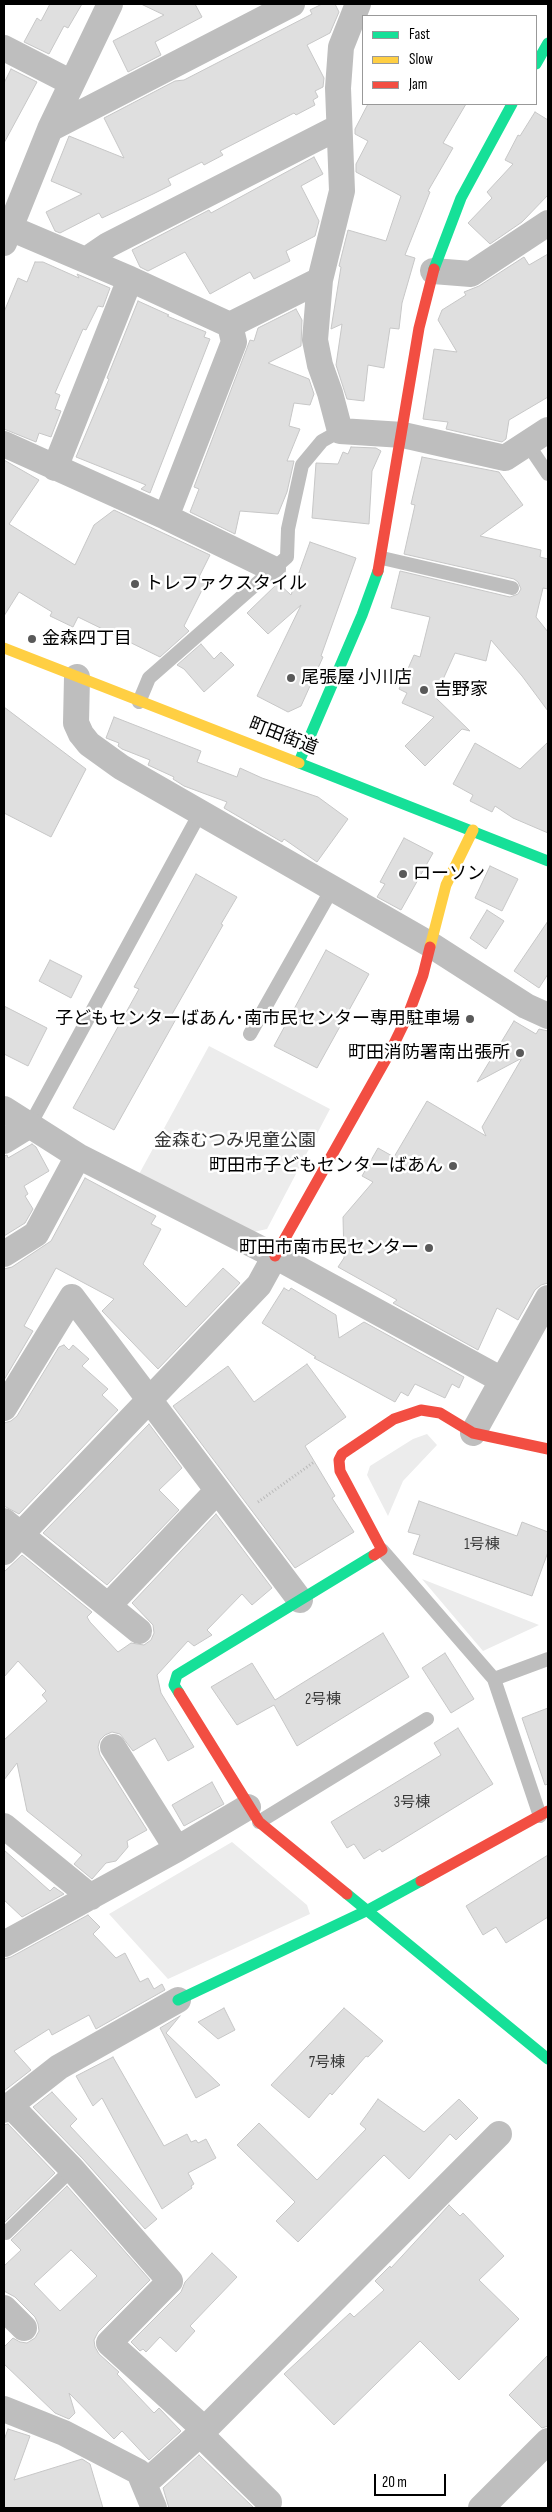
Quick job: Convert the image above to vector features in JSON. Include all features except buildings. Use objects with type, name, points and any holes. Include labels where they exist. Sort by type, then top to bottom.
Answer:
[{"type":"street","points":[[110,4],[50,129],[6,237],[86,260],[230,325]]},
{"type":"street","points":[[50,129],[292,4]]},
{"type":"street","points":[[358,4],[341,48],[339,127],[342,191],[320,280],[315,340],[320,365],[340,431],[403,435],[504,458],[538,436]]},
{"type":"street","points":[[537,62],[548,43]]},
{"type":"street","points":[[4,48],[72,83]]},
{"type":"street","points":[[299,762],[362,615],[382,558],[419,328],[433,271],[461,198],[511,105]]},
{"type":"street","points":[[86,260],[108,245],[339,127]]},
{"type":"street","points":[[433,271],[471,274],[548,223]]},
{"type":"street","points":[[55,468],[130,279]]},
{"type":"street","points":[[230,325],[320,280]]},
{"type":"street","points":[[166,517],[234,342],[230,325]]},
{"type":"street","points":[[4,444],[166,517],[273,569]]},
{"type":"street","name":"町田街道","points":[[4,648],[139,702],[473,830],[548,861]]},
{"type":"street","points":[[78,677],[76,723],[89,744],[121,767],[200,814],[430,945],[526,1006],[548,1016]]},
{"type":"street","points":[[140,1631],[109,1605],[9,1536],[148,1400],[259,1285],[390,1052],[408,1015],[423,975],[446,885],[473,830]]},
{"type":"street","points":[[4,1109],[78,1156],[275,1256],[502,1380]]},
{"type":"street","points":[[4,1141],[30,1126]]},
{"type":"street","points":[[4,1254],[36,1234],[78,1156]]},
{"type":"street","points":[[4,1408],[72,1297],[300,1600]]},
{"type":"street","points":[[473,1433],[548,1298]]},
{"type":"street","points":[[548,1448],[473,1433],[440,1413],[420,1410],[394,1419],[342,1454],[339,1460],[340,1471],[382,1550],[177,1675],[174,1686],[253,1815],[366,1912],[548,2059]]},
{"type":"street","points":[[109,1605],[217,1491]]},
{"type":"street","points":[[114,1746],[177,1849]]},
{"type":"street","points":[[269,2502],[202,2432],[108,2343],[170,2281],[72,2169],[7,2108],[59,2067],[178,2000],[366,1912],[544,1813]]},
{"type":"street","points":[[4,1944],[177,1849],[253,1815]]},
{"type":"street","points":[[4,1826],[90,1897]]},
{"type":"street","points":[[144,2484],[202,2432],[499,2134]]},
{"type":"street","points":[[4,2409],[64,2434],[139,2472],[154,2508]]},
{"type":"street","points":[[481,2508],[548,2441]]},
{"type":"lane","points":[[139,702],[149,678],[287,557],[288,529],[302,465],[322,441],[340,431]]},
{"type":"lane","points":[[538,436],[548,474]]},
{"type":"lane","points":[[382,558],[512,588]]},
{"type":"lane","points":[[30,1126],[200,814]]},
{"type":"lane","points":[[250,1034],[332,889]]},
{"type":"lane","points":[[382,1550],[494,1679],[544,1813]]},
{"type":"lane","points":[[494,1679],[548,1659]]},
{"type":"lane","points":[[253,1815],[427,1720]]},
{"type":"lane","points":[[6,2233],[72,2169]]},
{"type":"path","points":[[237,1517],[320,1458],[339,1460]]},
{"type":"green space","name":"金森むつみ児童公園","points":[[209,1046],[330,1109],[267,1229],[249,1233],[138,1176]]},
{"type":"green space","points":[[427,1434],[437,1445],[403,1481],[388,1516],[367,1475],[370,1466],[413,1439]]},
{"type":"green space","points":[[422,1579],[539,1625],[483,1651]]},
{"type":"green space","points":[[232,1842],[307,1905],[310,1914],[168,1979],[109,1914]]},
{"type":"traffic: fast","points":[[537,62],[548,43]]},
{"type":"traffic: fast","points":[[434,269],[461,198],[511,105]]},
{"type":"traffic: fast","points":[[299,762],[362,615],[378,571]]},
{"type":"traffic: fast","points":[[299,763],[548,861]]},
{"type":"traffic: fast","points":[[179,1693],[174,1685],[177,1675],[374,1555]]},
{"type":"traffic: fast","points":[[178,2000],[366,1911],[421,1881]]},
{"type":"traffic: fast","points":[[347,1894],[548,2059]]},
{"type":"traffic: slow","points":[[4,648],[299,763]]},
{"type":"traffic: slow","points":[[430,947],[446,885],[473,830]]},
{"type":"traffic: jam","points":[[378,571],[419,328],[434,269]]},
{"type":"traffic: jam","points":[[275,1256],[390,1052],[408,1015],[423,975],[430,947]]},
{"type":"traffic: jam","points":[[374,1555],[382,1550],[340,1471],[339,1460],[342,1454],[394,1419],[421,1410],[440,1413],[473,1433],[548,1449]]},
{"type":"traffic: jam","points":[[179,1693],[259,1822],[347,1894]]},
{"type":"traffic: jam","points":[[421,1881],[548,1811]]},
{"type":"place","name":"トレファクスタイル","points":[[135,584]]},
{"type":"place","name":"金森四丁目","points":[[32,639]]},
{"type":"place","name":"尾張屋 小川店","points":[[291,678]]},
{"type":"place","name":"吉野家","points":[[424,690]]},
{"type":"place","name":"ローソン","points":[[403,874]]},
{"type":"place","name":"子どもセンターばあん･南市民センター専用駐車場","points":[[470,1019]]},
{"type":"place","name":"町田消防署南出張所","points":[[520,1053]]},
{"type":"place","name":"町田市子どもセンターばあん","points":[[453,1166]]},
{"type":"place","name":"町田市南市民センター","points":[[429,1248]]}]
